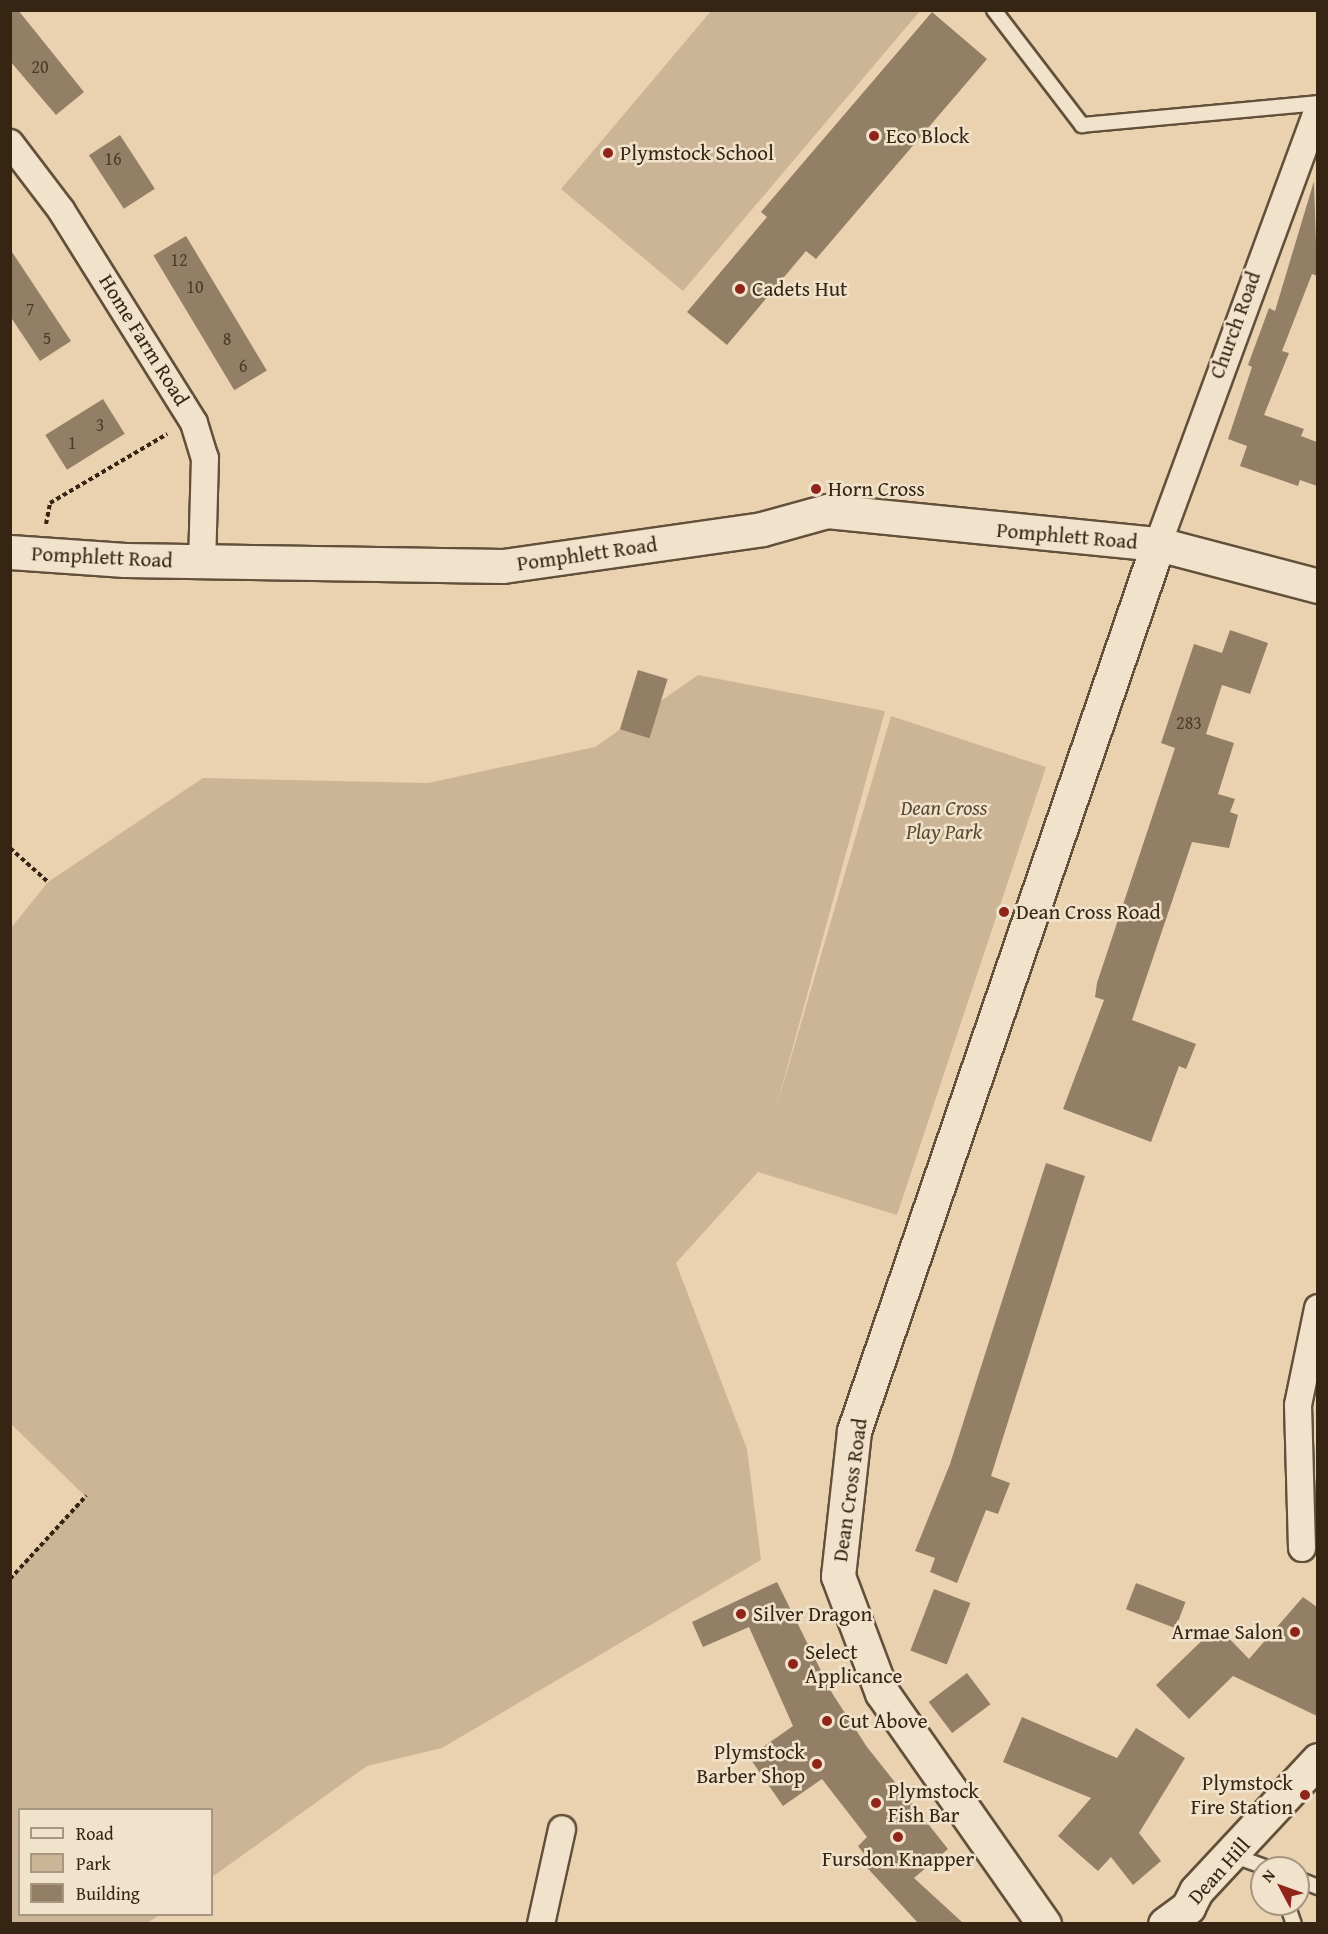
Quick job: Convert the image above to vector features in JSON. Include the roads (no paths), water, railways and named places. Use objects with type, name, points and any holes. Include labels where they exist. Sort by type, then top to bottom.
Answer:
[{"type":"street","name":"Church Road","points":[[1158,544],[1317,109]]},
{"type":"street","name":"Home Farm Road","points":[[10,143],[61,210],[194,423],[204,458],[202,562]]},
{"type":"street","name":"Pomphlett Road","points":[[26,553],[202,562],[503,566],[762,529],[826,511],[1158,544],[1317,586]]},
{"type":"street","name":"Dean Cross Road","points":[[1044,1923],[882,1693],[838,1576],[854,1431],[1158,544]]},
{"type":"street","points":[[1302,1548],[1298,1405],[1317,1308]]},
{"type":"street","name":"Dean Hill","points":[[1178,1918],[1317,1760]]},
{"type":"street","points":[[541,1923],[562,1829]]},
{"type":"lane","points":[[994,10],[1082,125],[1317,103]]},
{"type":"lane","points":[[1232,1855],[1250,1862]]},
{"type":"place","name":"Eco Block","points":[[874,136]]},
{"type":"place","name":"Plymstock School","points":[[608,153]]},
{"type":"place","name":"Cadets Hut","points":[[740,289]]},
{"type":"place","name":"Horn Cross","points":[[816,489]]},
{"type":"place","name":"Dean Cross Road","points":[[1004,912]]},
{"type":"place","name":"Silver Dragon","points":[[741,1614]]},
{"type":"place","name":"Armae Salon","points":[[1295,1632]]},
{"type":"place","name":"Select Applicance","points":[[793,1664]]},
{"type":"place","name":"Cut Above","points":[[827,1721]]},
{"type":"place","name":"Plymstock Barber Shop","points":[[817,1764]]},
{"type":"place","name":"Plymstock Fire Station","points":[[1305,1795]]},
{"type":"place","name":"Plymstock Fish Bar","points":[[876,1803]]},
{"type":"place","name":"Fursdon Knapper","points":[[898,1837]]},
{"type":"park label","name":"Dean Cross Play Park","points":[[944,820]]}]
